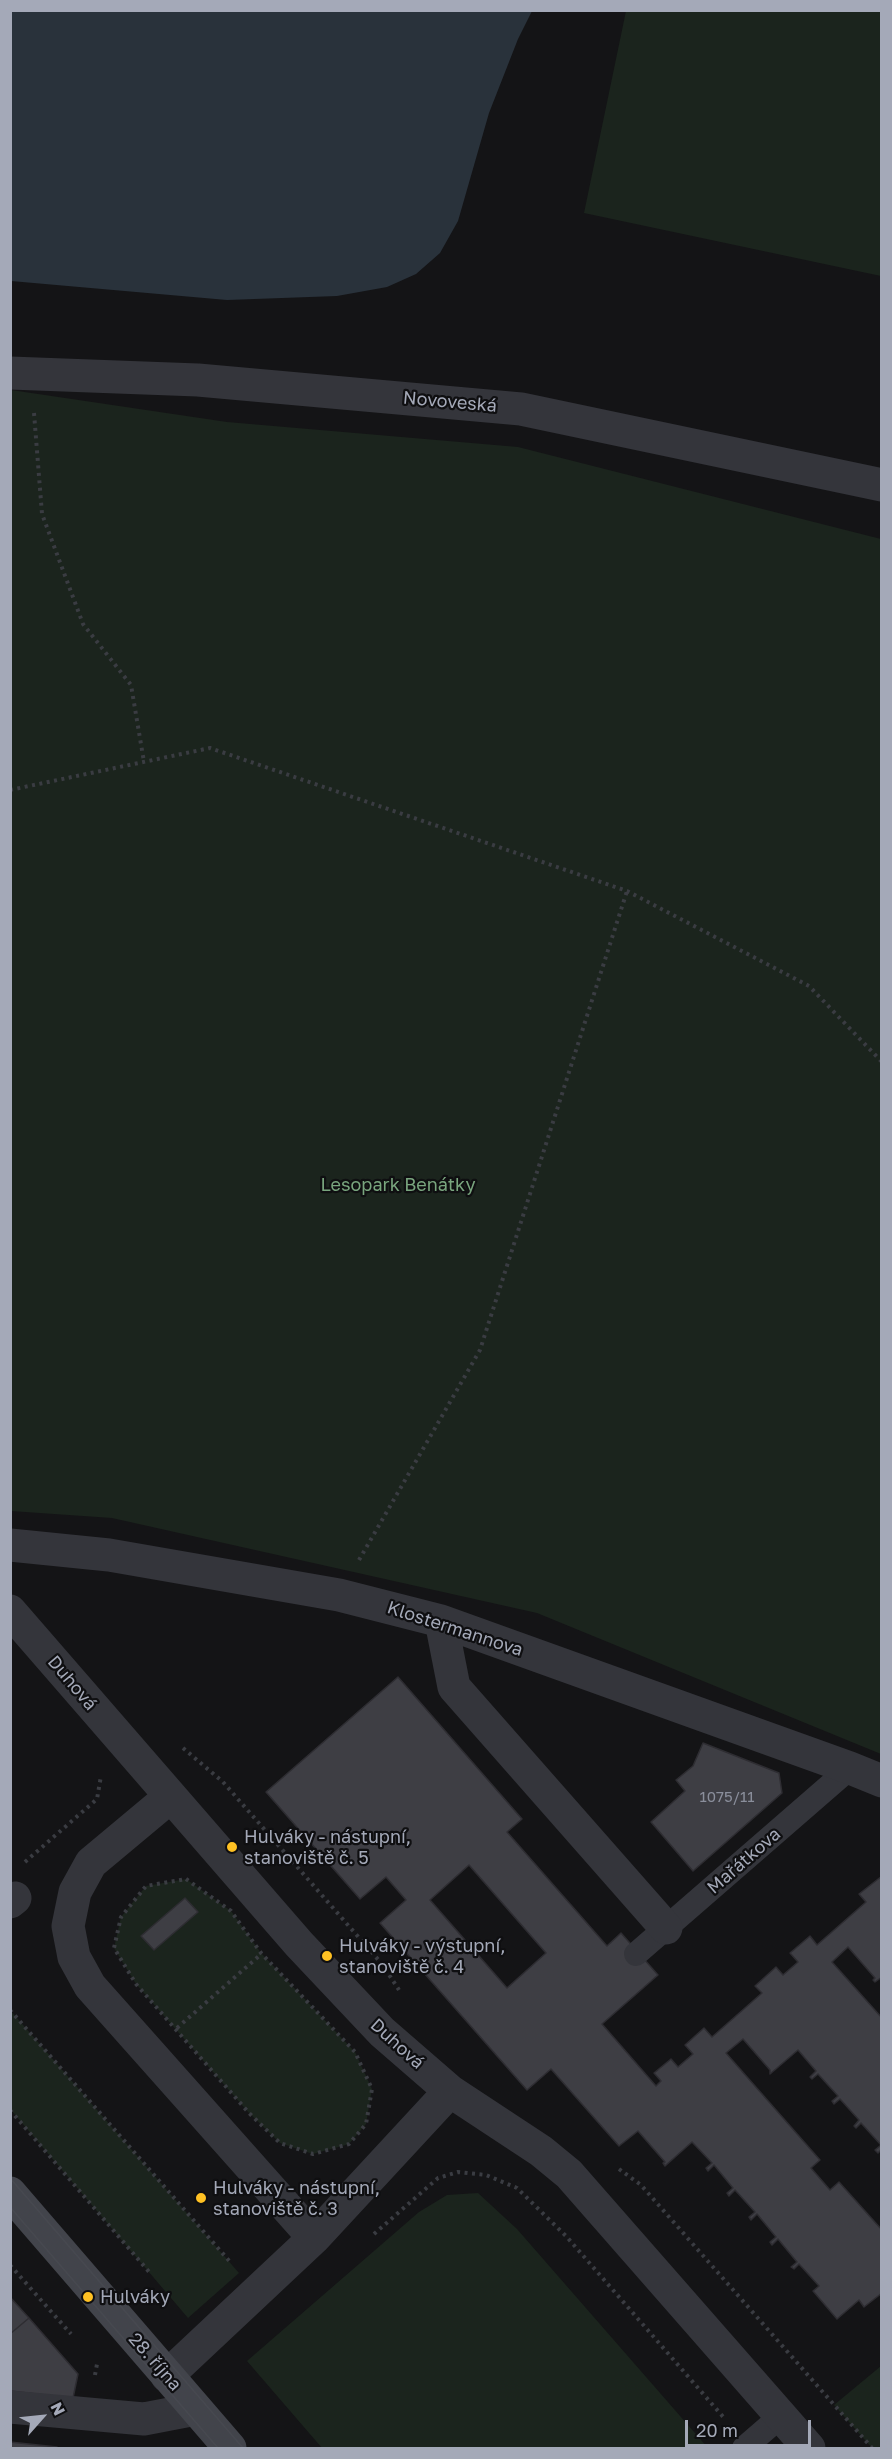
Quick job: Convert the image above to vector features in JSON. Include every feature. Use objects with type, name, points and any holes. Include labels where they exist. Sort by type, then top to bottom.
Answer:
[{"type":"main road","name":"28. října","points":[[10,2193],[230,2448]]},
{"type":"street","name":"Novoveská","points":[[19,373],[198,380],[521,409],[882,485]]},
{"type":"street","name":"Klostermannova","points":[[10,1545],[109,1555],[339,1595],[441,1621],[850,1767],[882,1781]]},
{"type":"street","name":"Duhová","points":[[10,1611],[298,1944],[374,2024],[450,2091],[541,2151],[569,2174],[809,2448]]},
{"type":"street","points":[[441,1621],[454,1687],[666,1928]]},
{"type":"street","points":[[170,1797],[91,1863],[75,1892],[68,1926],[74,1957],[90,1986],[314,2238]]},
{"type":"street","points":[[167,2376],[314,2238],[450,2091]]},
{"type":"street","points":[[10,2407],[144,2419],[196,2409]]},
{"type":"lane","name":"Mařátkova","points":[[636,1954],[850,1767]]},
{"type":"lane","points":[[744,2448],[781,2416]]},
{"type":"path","points":[[19,373],[35,419],[42,514],[83,624],[131,685],[144,762]]},
{"type":"path","points":[[10,790],[210,748],[627,891],[809,986],[882,1062]]},
{"type":"path","points":[[339,1595],[480,1350],[627,891]]},
{"type":"path","points":[[15,1889],[97,1799],[102,1774],[128,1749]]},
{"type":"path","points":[[186,1879],[231,1911],[261,1953],[355,2052],[372,2089],[366,2124],[349,2144],[313,2154],[280,2143],[249,2114],[177,2028],[136,1984],[114,1948],[121,1917],[146,1886],[186,1879]]},
{"type":"path","points":[[177,2028],[261,1953]]},
{"type":"path","points":[[10,2010],[232,2264]]},
{"type":"path","points":[[10,2110],[150,2273]]},
{"type":"path","points":[[367,2240],[438,2178],[458,2172],[486,2175],[517,2188],[566,2236],[727,2420]]},
{"type":"path","points":[[10,2265],[71,2334]]},
{"type":"green space","points":[[626,11],[881,11],[881,276],[584,213]]},
{"type":"green space","name":"Lesopark Benátky","points":[[11,390],[227,422],[518,447],[881,539],[881,1754],[537,1613],[112,1518],[11,1511]]},
{"type":"green space","points":[[186,1879],[231,1911],[261,1953],[355,2052],[372,2089],[366,2124],[349,2144],[313,2154],[280,2143],[249,2113],[136,1984],[114,1948],[121,1917],[146,1886]]},
{"type":"green space","points":[[10,2010],[239,2273],[188,2318],[11,2110]]},
{"type":"green space","points":[[478,2193],[517,2229],[708,2448],[322,2448],[247,2361],[419,2212],[447,2195]]},
{"type":"green space","points":[[881,2366],[881,2448],[872,2448],[834,2405]]},
{"type":"shaded area","points":[[15,10],[532,11],[518,39],[489,113],[458,221],[440,253],[416,274],[387,287],[337,296],[227,300],[11,281],[10,13]]},
{"type":"building","points":[[398,1677],[522,1819],[507,1832],[607,1946],[621,1933],[658,1975],[602,2024],[656,2086],[661,2081],[654,2073],[671,2059],[678,2067],[693,2054],[685,2045],[704,2028],[712,2037],[762,1993],[755,1986],[776,1967],[783,1975],[798,1962],[790,1953],[810,1936],[817,1945],[866,1902],[859,1894],[882,1876],[882,1977],[875,1982],[873,1980],[875,1978],[848,1947],[832,1962],[882,2018],[882,2149],[878,2153],[875,2150],[881,2145],[861,2123],[856,2128],[854,2126],[859,2120],[840,2099],[834,2104],[832,2101],[838,2096],[818,2074],[812,2079],[810,2077],[816,2071],[798,2050],[770,2074],[770,2070],[743,2039],[726,2053],[820,2160],[811,2168],[830,2190],[839,2182],[882,2230],[882,2293],[864,2307],[859,2300],[837,2319],[813,2291],[819,2286],[799,2264],[794,2269],[791,2267],[797,2262],[778,2239],[772,2245],[770,2242],[776,2237],[757,2214],[751,2220],[749,2217],[755,2212],[735,2190],[729,2196],[727,2193],[733,2188],[714,2165],[708,2171],[706,2168],[712,2163],[692,2142],[665,2166],[663,2163],[665,2162],[638,2131],[619,2146],[551,2069],[527,2090],[380,1923],[406,1900],[386,1877],[360,1899],[266,1792]],"holes":[[[469,1865],[546,1953],[507,1988],[430,1900]]]},
{"type":"building","points":[[703,1743],[779,1773],[782,1793],[693,1871],[651,1822],[685,1791],[676,1780],[693,1766]]},
{"type":"building","points":[[185,1898],[198,1912],[154,1950],[141,1936]]},
{"type":"building","points":[[10,2297],[29,2318],[10,2334]]},
{"type":"building","points":[[29,2318],[78,2374],[73,2398],[10,2391],[10,2334]]},
{"type":"building","points":[[10,2442],[57,2447],[57,2448],[10,2448]]},
{"type":"tram line","points":[[10,2178],[243,2448]]},
{"type":"tram line","points":[[10,2207],[218,2448]]},
{"type":"place","name":"Hulváky - nástupní, stanoviště č. 5","points":[[232,1847]]},
{"type":"place","name":"Hulváky - výstupní, stanoviště č. 4","points":[[327,1956]]},
{"type":"place","name":"Hulváky - nástupní, stanoviště č. 3","points":[[201,2198]]},
{"type":"place","name":"Hulváky","points":[[88,2297]]}]
